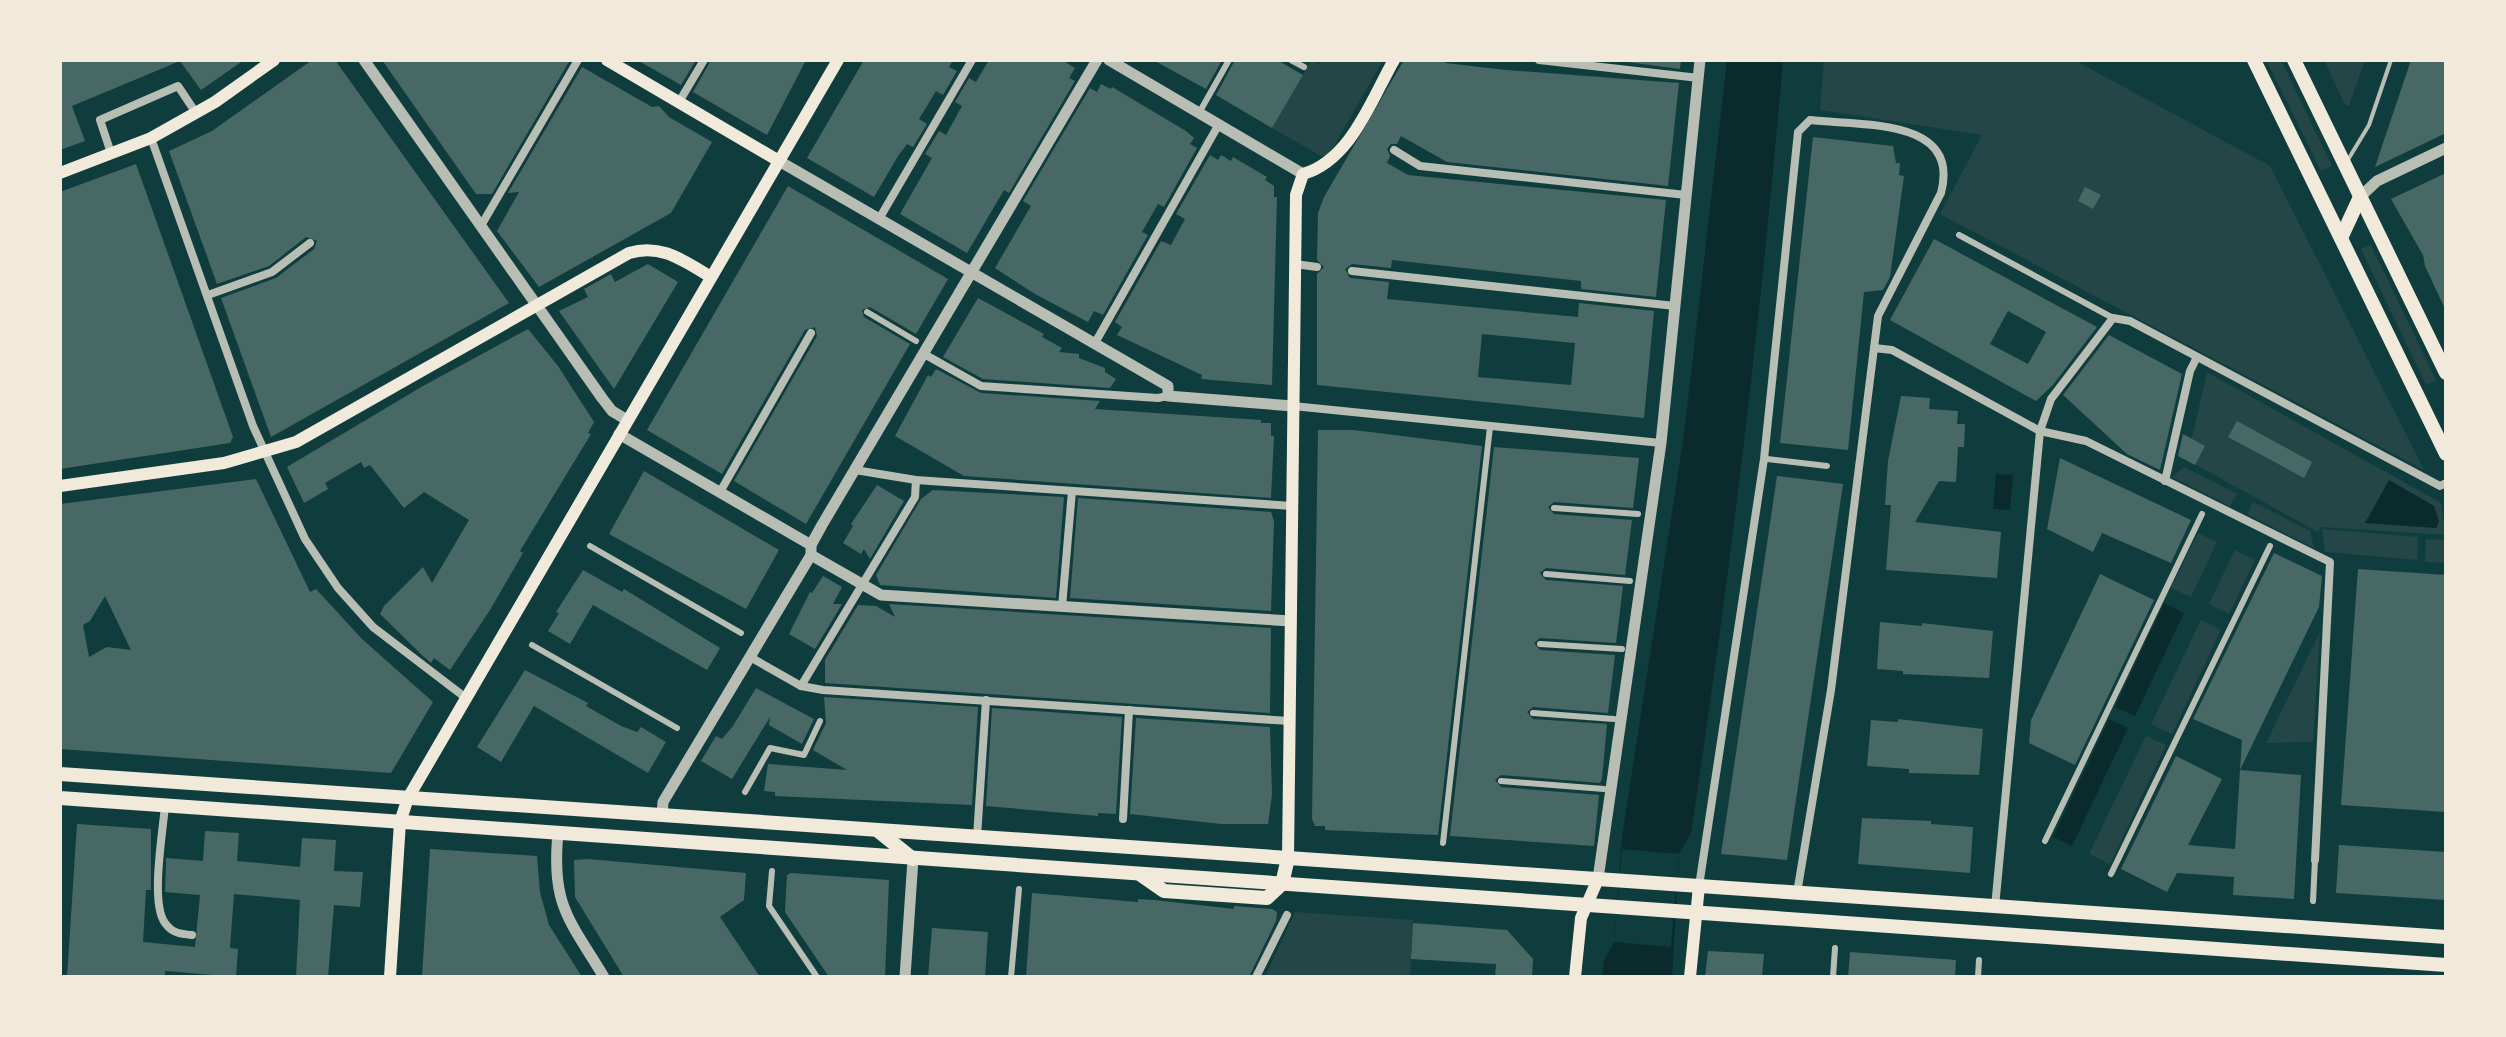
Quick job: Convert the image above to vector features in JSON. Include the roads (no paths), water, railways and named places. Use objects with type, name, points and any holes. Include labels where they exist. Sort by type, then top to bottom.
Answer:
[{"type":"main road","points":[[60,173],[151,138],[196,113],[274,60]]},
{"type":"main road","points":[[607,60],[779,161]]},
{"type":"main road","points":[[390,977],[400,822],[408,798],[838,60]]},
{"type":"main road","points":[[1282,884],[1288,858],[1296,195],[1303,174],[1317,169],[1339,154],[1358,130],[1394,60]]},
{"type":"main road","points":[[2254,60],[2446,454]]},
{"type":"main road","points":[[2294,60],[2446,373]]},
{"type":"main road","points":[[2341,238],[2360,197]]},
{"type":"main road","points":[[60,486],[224,463],[266,454],[296,442],[642,249],[666,252],[711,277]]},
{"type":"main road","points":[[60,774],[2446,937]]},
{"type":"main road","points":[[60,798],[2446,965]]},
{"type":"main road","points":[[661,841],[662,816]]},
{"type":"main road","points":[[877,830],[913,859]]},
{"type":"main road","points":[[1575,977],[1581,918],[1598,879]]},
{"type":"main road","points":[[1690,977],[1699,886]]},
{"type":"street","points":[[364,60],[612,411],[627,420]]},
{"type":"street","points":[[482,224],[578,60]]},
{"type":"street","points":[[679,102],[704,60]]},
{"type":"street","points":[[879,219],[972,60]]},
{"type":"street","points":[[662,816],[663,802],[1097,60]]},
{"type":"street","points":[[1109,60],[1303,174]]},
{"type":"street","points":[[1199,113],[1229,60]]},
{"type":"street","points":[[1291,60],[1304,67]]},
{"type":"street","points":[[1539,60],[1699,78]]},
{"type":"street","points":[[1598,879],[1661,443],[1700,60]]},
{"type":"street","points":[[111,153],[100,120],[178,86],[196,113]]},
{"type":"street","points":[[1699,886],[1764,459],[1798,140],[1801,126],[1810,120],[1924,137],[1943,158],[1946,175],[1928,218],[1878,316],[1831,690],[1797,893]]},
{"type":"street","points":[[1095,343],[1219,124]]},
{"type":"street","points":[[151,138],[266,454],[305,539],[338,588],[373,627],[466,698]]},
{"type":"street","points":[[2360,197],[2377,181],[2446,148]]},
{"type":"street","points":[[1394,150],[1420,166],[1686,195]]},
{"type":"street","points":[[779,161],[1168,386],[1168,396]]},
{"type":"street","points":[[1959,235],[2113,318],[2130,321],[2440,486],[2446,483]]},
{"type":"street","points":[[208,295],[272,272],[310,243]]},
{"type":"street","points":[[1295,264],[1317,267]]},
{"type":"street","points":[[1352,271],[1675,306]]},
{"type":"street","points":[[867,312],[916,341]]},
{"type":"street","points":[[1995,907],[2040,431],[2051,399],[2113,318]]},
{"type":"street","points":[[720,492],[811,333]]},
{"type":"street","points":[[1874,348],[1892,350],[2040,431],[2086,441],[2324,558],[2332,566],[2313,901]]},
{"type":"street","points":[[924,354],[981,386],[1293,406],[1661,443]]},
{"type":"street","points":[[2165,481],[2190,371],[2197,357]]},
{"type":"street","points":[[1443,843],[1490,427]]},
{"type":"street","points":[[619,434],[720,492],[881,595],[1291,621]]},
{"type":"street","points":[[1767,459],[1827,466]]},
{"type":"street","points":[[855,470],[916,480],[1292,506]]},
{"type":"street","points":[[801,686],[915,497],[916,480]]},
{"type":"street","points":[[1062,607],[1072,491]]},
{"type":"street","points":[[1554,508],[1638,514]]},
{"type":"street","points":[[2045,841],[2202,514]]},
{"type":"street","points":[[590,546],[741,633]]},
{"type":"street","points":[[2111,874],[2270,546]]},
{"type":"street","points":[[1546,574],[1630,581]]},
{"type":"street","points":[[1540,644],[1622,649]]},
{"type":"street","points":[[532,645],[677,728]]},
{"type":"street","points":[[750,657],[801,686],[823,690],[1289,721]]},
{"type":"street","points":[[977,837],[986,700]]},
{"type":"street","points":[[1123,819],[1129,710]]},
{"type":"street","points":[[1533,713],[1614,719]]},
{"type":"street","points":[[745,792],[770,748],[804,755],[820,721]]},
{"type":"street","points":[[1501,781],[1604,789]]},
{"type":"street","points":[[165,805],[158,902],[163,921],[175,934],[192,935]]},
{"type":"street","points":[[558,833],[554,873],[561,901],[604,977]]},
{"type":"street","points":[[905,977],[913,859]]},
{"type":"street","points":[[772,871],[769,906],[817,977]]},
{"type":"street","points":[[1011,977],[1019,889]]},
{"type":"street","points":[[1256,977],[1287,911]]},
{"type":"street","points":[[1833,977],[1835,948]]},
{"type":"street","points":[[1978,977],[1979,960]]},
{"type":"lane","points":[[2345,165],[2369,125],[2391,60]]}]
